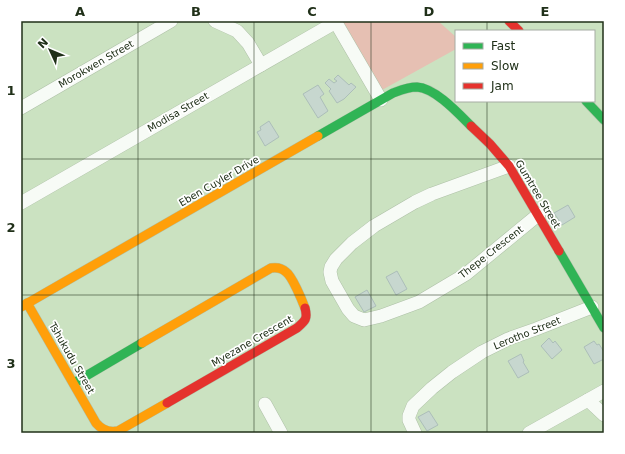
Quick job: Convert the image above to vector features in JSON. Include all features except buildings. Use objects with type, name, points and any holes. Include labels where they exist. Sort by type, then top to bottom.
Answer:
[{"type":"main road","points":[[509,21],[518,30]]},
{"type":"main road","name":"Eben Cuyler Drive","points":[[24,305],[393,93],[406,88],[419,87],[430,90]]},
{"type":"main road","name":"Gumtree Street","points":[[430,90],[480,133],[502,156],[539,214],[604,328]]},
{"type":"main road","points":[[587,102],[604,120]]},
{"type":"main road","name":"Myezane Crescent","points":[[74,383],[267,270],[271,268],[278,268],[288,273],[306,309],[306,318],[302,325],[118,431],[105,431],[96,423]]},
{"type":"main road","name":"Tshukudu Street","points":[[24,305],[74,383],[96,423]]},
{"type":"street","name":"Morokwen Street","points":[[21,108],[171,21]]},
{"type":"street","points":[[215,21],[237,31],[248,43],[261,65]]},
{"type":"street","points":[[336,22],[381,100]]},
{"type":"street","name":"Modisa Street","points":[[21,203],[336,22]]},
{"type":"street","name":"Thepe Crescent","points":[[509,166],[432,194],[415,202],[382,220],[352,243],[333,262],[330,272],[336,288],[348,309],[354,316],[364,320],[381,316],[419,302],[466,274],[539,214]]},
{"type":"street","name":"Lerotho Street","points":[[415,433],[409,420],[413,406],[452,372],[482,352],[508,338],[536,329],[592,307]]},
{"type":"street","points":[[529,433],[604,391]]},
{"type":"street","points":[[588,400],[604,415]]},
{"type":"street","points":[[265,404],[281,433]]},
{"type":"shaded area","points":[[341,21],[438,21],[455,36],[455,50],[382,90]]},
{"type":"traffic: fast","points":[[318,136],[393,93],[414,87],[424,88],[439,96],[471,126]]},
{"type":"traffic: fast","points":[[587,102],[604,120]]},
{"type":"traffic: fast","points":[[559,251],[604,328]]},
{"type":"traffic: fast","points":[[74,383],[142,343]]},
{"type":"traffic: slow","points":[[21,307],[318,136]]},
{"type":"traffic: slow","points":[[142,343],[271,268],[281,269],[288,274],[297,288],[305,308]]},
{"type":"traffic: slow","points":[[27,303],[96,423],[101,427],[109,431],[118,431],[167,403]]},
{"type":"traffic: jam","points":[[509,21],[518,30]]},
{"type":"traffic: jam","points":[[471,126],[490,144],[509,166],[559,251]]},
{"type":"traffic: jam","points":[[167,403],[297,328],[305,320],[305,308]]}]
